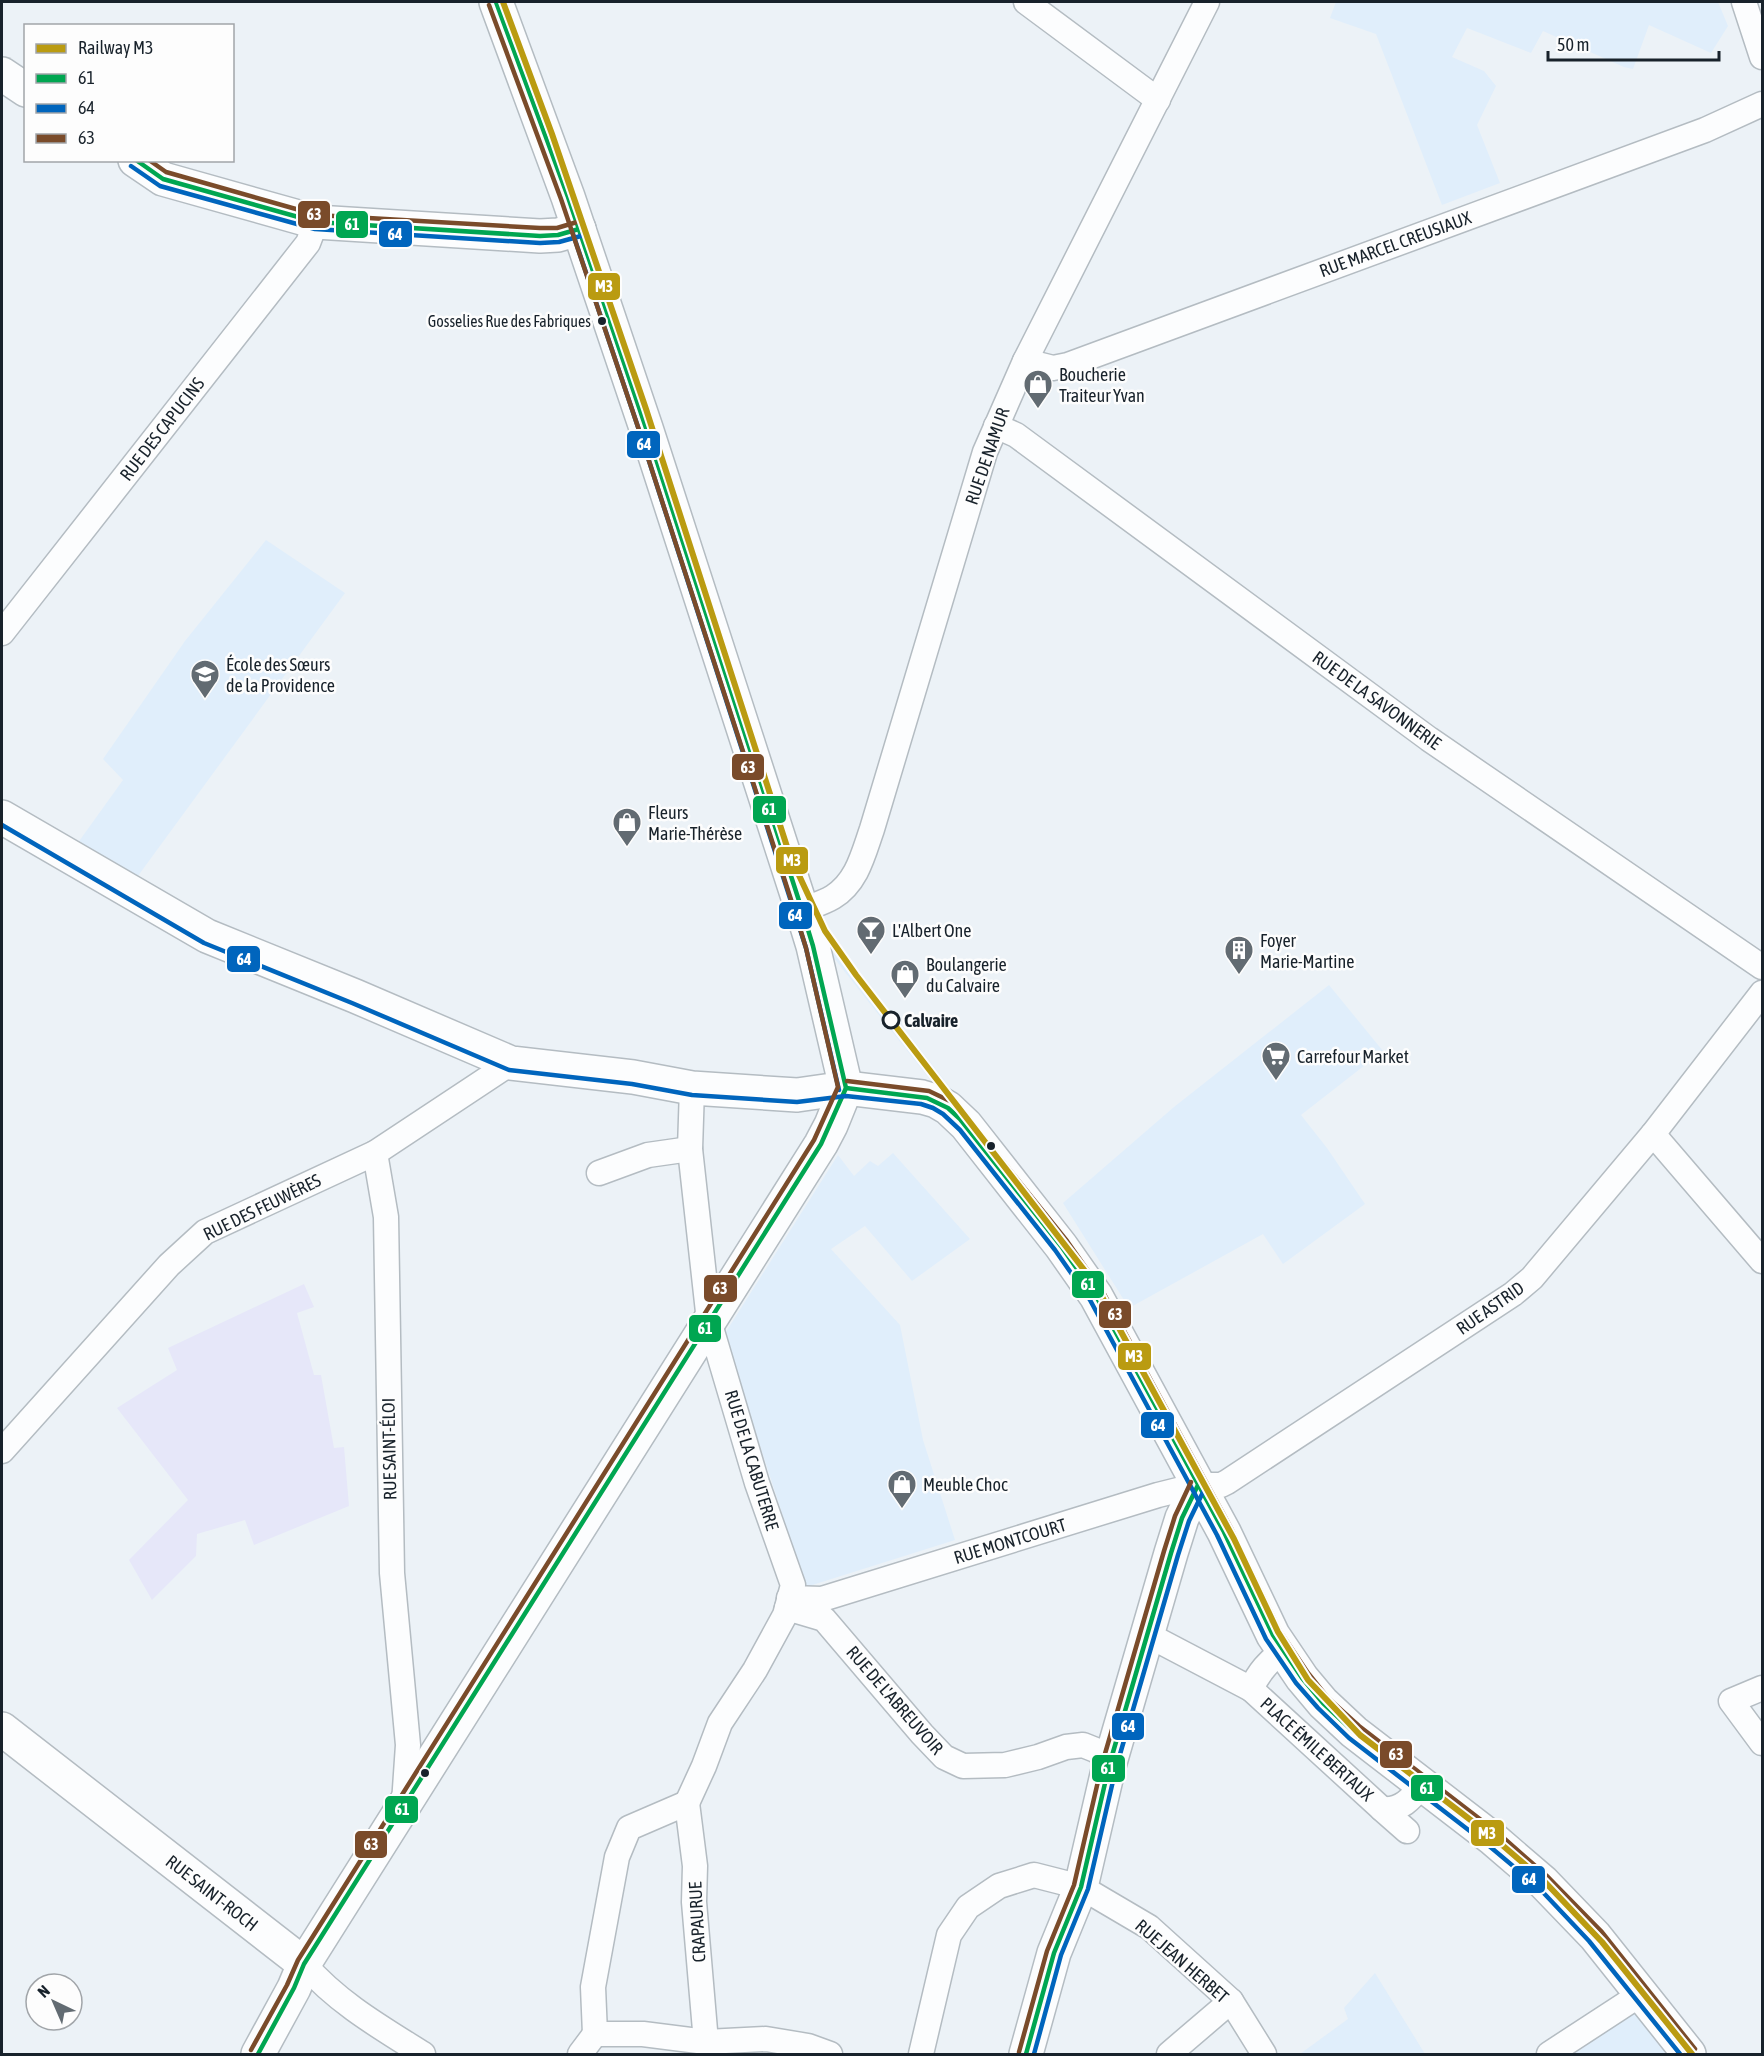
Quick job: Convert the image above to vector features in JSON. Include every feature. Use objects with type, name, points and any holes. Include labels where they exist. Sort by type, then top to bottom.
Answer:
[{"type":"main road","points":[[258,2055],[294,1988],[304,1964],[404,1804],[421,1750],[709,1321],[821,1144],[846,1088],[813,946],[802,910],[579,229],[496,2]]},
{"type":"main road","points":[[2,74],[24,89]]},
{"type":"main road","points":[[138,162],[164,179],[316,222],[540,236],[558,235],[579,229]]},
{"type":"main road","points":[[2,816],[207,936],[512,1063],[633,1077],[692,1088],[797,1095],[846,1088],[922,1097],[944,1105],[966,1125],[1084,1278],[1105,1312],[1227,1538],[1269,1628],[1282,1651],[1302,1678],[1330,1710],[1368,1744],[1493,1839],[1543,1882],[1594,1936],[1689,2055]]},
{"type":"main road","points":[[1026,2055],[1054,1953],[1081,1887],[1109,1766],[1182,1518],[1198,1485]]},
{"type":"main road","name":"RUE SAINT-ROCH","points":[[2,1729],[304,1964]]},
{"type":"street","points":[[1026,2],[1158,100]]},
{"type":"street","name":"RUE DE NAMUR","points":[[802,910],[832,898],[850,882],[858,869],[985,452],[1025,361],[1207,2]]},
{"type":"street","points":[[1744,2],[1762,57]]},
{"type":"street","name":"RUE MARCEL CREUSIAUX","points":[[1025,361],[1053,368],[1068,365],[1694,134],[1762,104]]},
{"type":"street","name":"RUE DES CAPUCINS","points":[[2,633],[308,243],[316,222]]},
{"type":"street","name":"RUE DE LA SAVONNERIE","points":[[996,426],[1016,435],[1429,739],[1762,967]]},
{"type":"street","name":"RUE ASTRID","points":[[1198,1485],[1221,1485],[1227,1482],[1513,1294],[1532,1278],[1653,1134],[1762,993]]},
{"type":"street","name":"RUE DES FEUWÈRES","points":[[2,1451],[169,1265],[205,1232],[375,1153],[512,1063]]},
{"type":"street","name":"RUE DE LA CABUTERRE","points":[[692,1088],[690,1149],[709,1321],[757,1483],[793,1585],[788,1603]]},
{"type":"street","points":[[1653,1134],[1762,1261]]},
{"type":"street","points":[[599,1173],[648,1155],[690,1149]]},
{"type":"street","name":"RUE SAINT-ÉLOI","points":[[375,1153],[386,1217],[392,1574],[421,1750]]},
{"type":"street","name":"RUE MONTCOURT","points":[[823,1609],[1158,1496],[1198,1485]]},
{"type":"street","points":[[580,2055],[595,2034],[593,1988],[617,1857],[629,1828],[687,1803],[720,1723],[754,1670],[785,1615],[788,1603],[823,1609]]},
{"type":"street","name":"RUE DE L'ABREUVOIR","points":[[823,1609],[922,1734],[944,1757],[963,1767],[1005,1765],[1066,1747],[1083,1745],[1098,1751],[1109,1766]]},
{"type":"street","name":"PLACE ÉMILE BERTAUX","points":[[1148,1635],[1251,1689],[1407,1831]]},
{"type":"street","name":"PLACE ÉMILE BERTAUX","points":[[1251,1689],[1259,1672],[1282,1651]]},
{"type":"street","points":[[1762,1688],[1731,1701],[1762,1743]]},
{"type":"street","name":"PLACE ÉMILE BERTAUX","points":[[1382,1809],[1392,1810],[1402,1806],[1422,1785]]},
{"type":"street","name":"CRAPAURUE","points":[[687,1803],[695,1866],[694,1902],[706,2042]]},
{"type":"street","name":"RUE JEAN HERBET","points":[[921,2055],[949,1935],[968,1907],[999,1886],[1034,1875],[1081,1887],[1149,1928],[1231,2001],[1264,2055]]},
{"type":"street","name":"RUE SAINT-ROCH","points":[[304,1964],[342,2001],[423,2055]]},
{"type":"street","points":[[1549,2055],[1641,1994]]},
{"type":"street","points":[[1168,2055],[1231,2001]]},
{"type":"street","points":[[595,2034],[643,2034],[706,2042],[766,2039],[816,2052]]},
{"type":"shaded area","points":[[1336,2],[1718,2],[1728,26],[1711,53],[1649,25],[1633,69],[1543,31],[1531,53],[1467,28],[1452,57],[1484,71],[1496,86],[1477,125],[1500,183],[1442,205],[1376,34],[1330,18]]},
{"type":"shaded area","name":"École des Sœurs de la Providence","points":[[266,540],[345,593],[135,880],[77,844],[123,780],[103,759],[185,641]]},
{"type":"shaded area","points":[[833,938],[963,1104],[936,1087],[834,958]]},
{"type":"shaded area","points":[[1329,985],[1383,1051],[1301,1115],[1327,1148],[1365,1204],[1283,1264],[1263,1234],[1129,1308],[1063,1203],[1174,1107]]},
{"type":"shaded area","points":[[893,1153],[970,1239],[912,1281],[865,1226],[831,1249],[900,1325],[923,1440],[955,1540],[806,1587],[724,1335],[838,1155],[854,1176],[870,1161],[878,1166]]},
{"type":"shaded area","points":[[304,1284],[314,1307],[297,1313],[314,1375],[321,1375],[334,1448],[344,1447],[349,1506],[254,1545],[245,1520],[197,1534],[196,1556],[152,1600],[129,1560],[188,1500],[117,1408],[177,1370],[168,1348]]},
{"type":"shaded area","points":[[1375,1973],[1425,2054],[1300,2054],[1348,2019],[1344,2008]]},
{"type":"shaded area","points":[[1634,2008],[1672,2054],[1562,2054]]},
{"type":"rail line","name":"M3","points":[[503,2],[552,134],[646,409],[790,856],[825,931],[856,975],[1095,1284],[1234,1539],[1278,1632],[1308,1680],[1360,1735],[1494,1838],[1544,1881],[1602,1942],[1692,2054]]},
{"type":"transit line","name":"61","points":[[258,2054],[294,1988],[304,1964],[821,1144],[846,1088],[813,946],[802,910],[646,428],[568,197],[496,2]]},
{"type":"transit line","name":"63","points":[[251,2050],[287,1985],[298,1960],[814,1140],[838,1087],[806,948],[795,912],[639,430],[561,199],[489,5]]},
{"type":"transit line","name":"61","points":[[139,162],[163,179],[316,222],[540,236],[558,235],[579,229]]},
{"type":"transit line","name":"63","points":[[152,162],[166,172],[317,215],[540,228],[557,228],[577,222]]},
{"type":"transit line","name":"64","points":[[131,166],[160,186],[315,229],[540,243],[559,242],[581,236]]},
{"type":"transit line","name":"64","points":[[572,231],[639,430],[806,948],[839,1090]]},
{"type":"transit line","name":"64","points":[[2,825],[204,943],[509,1070],[632,1084],[692,1095],[797,1102],[846,1096],[921,1104],[943,1114],[960,1130],[1055,1250],[1090,1300],[1217,1535],[1266,1639],[1296,1683],[1349,1738],[1488,1845],[1538,1887],[1589,1941],[1680,2054]]},
{"type":"transit line","name":"63","points":[[847,1081],[929,1091],[952,1102],[965,1114],[1067,1241],[1103,1292],[1231,1528],[1280,1631],[1308,1673],[1328,1698],[1359,1726],[1498,1833],[1548,1877],[1601,1931],[1695,2049]]},
{"type":"transit line","name":"61","points":[[846,1088],[927,1098],[948,1108],[960,1119],[1061,1246],[1096,1296],[1224,1532],[1273,1635],[1302,1678],[1323,1703],[1354,1732],[1493,1839],[1543,1882],[1595,1936],[1689,2054]]},
{"type":"transit line","name":"63","points":[[1019,2052],[1047,1951],[1074,1885],[1102,1764],[1164,1551],[1175,1516],[1191,1482]]},
{"type":"transit line","name":"61","points":[[1026,2054],[1054,1953],[1081,1887],[1109,1766],[1171,1553],[1182,1518],[1198,1485]]},
{"type":"transit line","name":"64","points":[[1034,2054],[1061,1955],[1088,1889],[1116,1768],[1178,1555],[1189,1521],[1205,1488]]},
{"type":"place","name":"Gosselies Rue des Fabriques","points":[[602,321]]},
{"type":"place","name":"Boucherie Traiteur Yvan","points":[[1038,410]]},
{"type":"place","name":"École des Sœurs de la Providence","points":[[205,700]]},
{"type":"place","name":"Fleurs Marie-Thérèse","points":[[627,848]]},
{"type":"place","name":"L'Albert One","points":[[871,956]]},
{"type":"place","name":"Foyer Marie-Martine","points":[[1239,976]]},
{"type":"place","name":"Boulangerie du Calvaire","points":[[905,1000]]},
{"type":"place","name":"Calvaire","points":[[891,1020]]},
{"type":"place","name":"Carrefour Market","points":[[1276,1082]]},
{"type":"place","name":"Meuble Choc","points":[[902,1510]]}]
